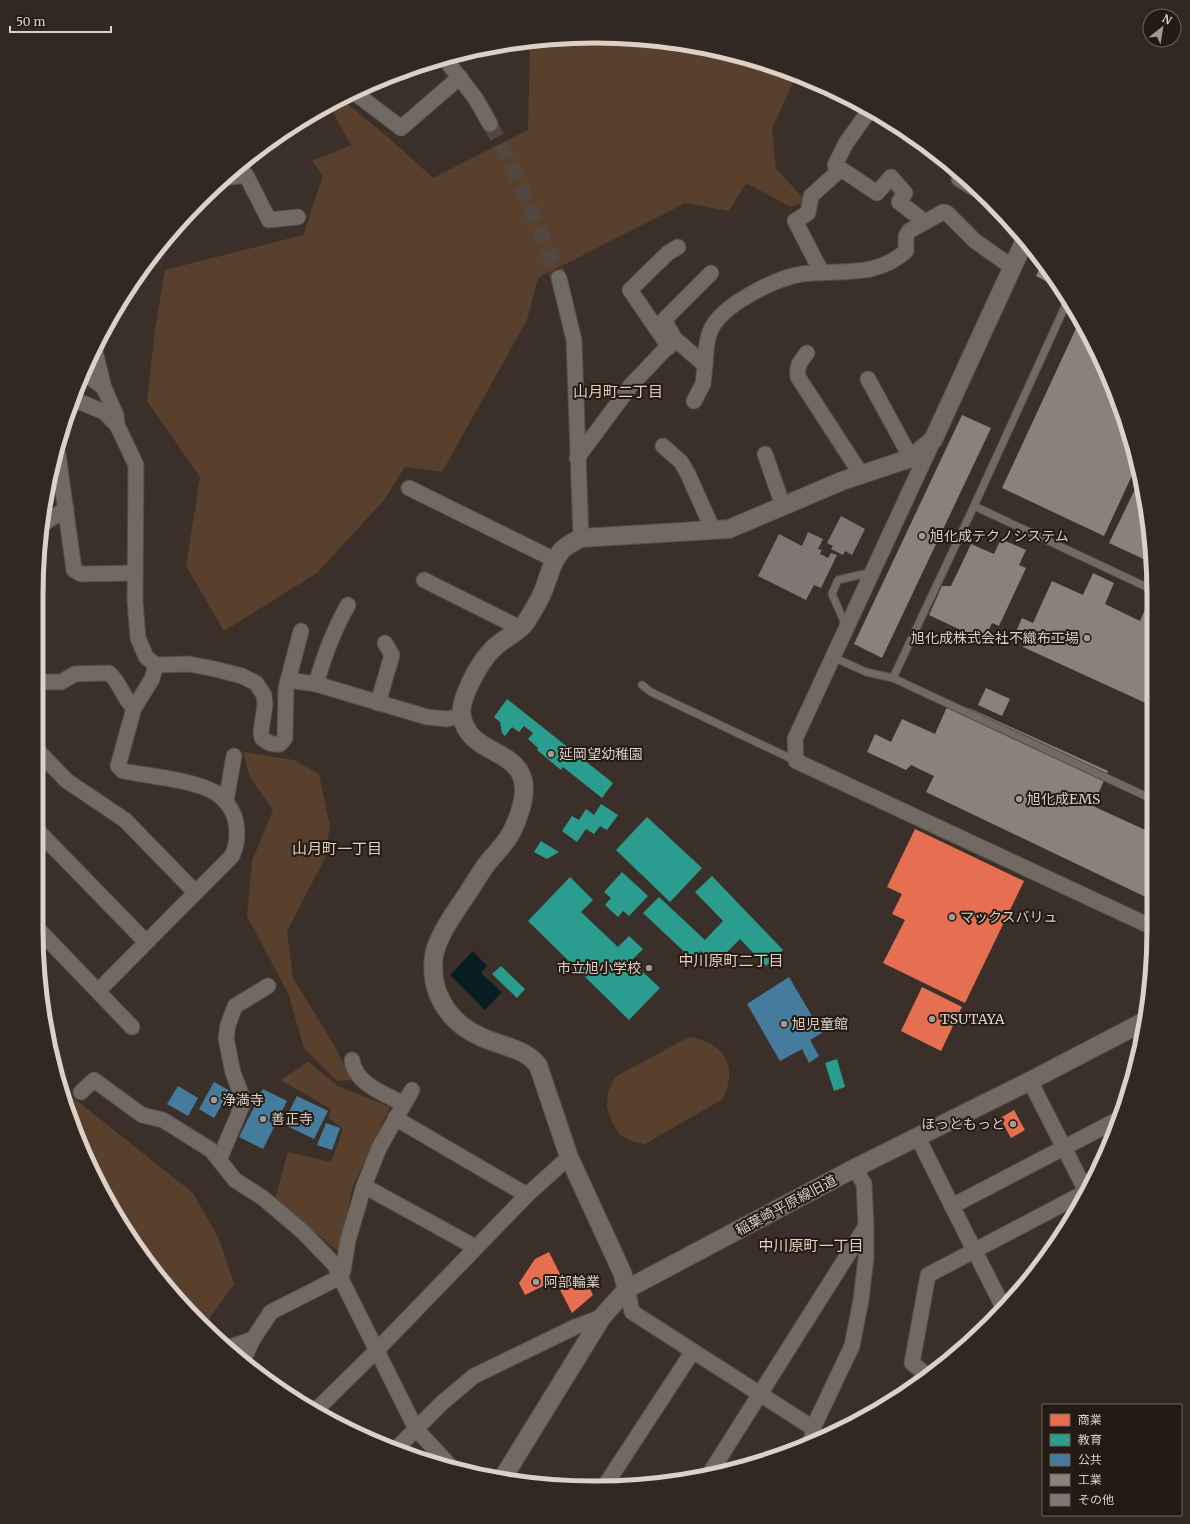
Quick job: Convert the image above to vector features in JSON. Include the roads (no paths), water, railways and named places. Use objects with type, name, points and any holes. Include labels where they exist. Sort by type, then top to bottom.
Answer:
[{"type":"street","points":[[359,96],[401,128],[453,65],[476,99],[490,124]]},
{"type":"street","points":[[867,115],[835,165],[877,193],[891,177],[905,193],[900,202],[925,222]]},
{"type":"street","points":[[822,273],[795,221],[808,213],[811,196],[841,169]]},
{"type":"street","points":[[235,176],[246,175],[269,220],[298,217]]},
{"type":"street","points":[[694,401],[703,384],[704,365],[710,334],[714,324],[726,312],[758,288],[801,274],[867,269],[890,263],[906,251],[906,236],[909,231],[943,212],[947,213],[975,242],[1012,267]]},
{"type":"street","points":[[1022,246],[795,739],[796,762],[1147,925]]},
{"type":"street","points":[[678,247],[668,253],[630,290],[672,343],[704,365]]},
{"type":"street","points":[[672,343],[664,320],[711,273]]},
{"type":"street","points":[[559,278],[574,340],[580,538]]},
{"type":"street","points":[[577,458],[632,384],[672,343]]},
{"type":"street","points":[[807,353],[799,363],[797,370],[798,377],[861,474]]},
{"type":"street","points":[[97,358],[104,388],[116,415],[117,425]]},
{"type":"street","points":[[88,377],[104,388]]},
{"type":"street","points":[[868,379],[911,458]]},
{"type":"street","points":[[79,401],[104,412],[117,425],[136,465],[135,573],[138,638],[146,657],[156,665],[189,664],[242,676],[256,683],[264,695],[265,705],[261,731],[262,738],[268,743],[274,745],[280,744],[285,738],[286,688],[301,632]]},
{"type":"street","points":[[855,1168],[864,1184],[866,1226],[866,1258],[861,1300],[852,1346],[812,1433],[760,1394],[632,1312],[622,1272],[569,1157],[538,1065],[532,1057],[521,1051],[476,1036],[463,1029],[448,1012],[437,990],[434,966],[435,950],[450,921],[489,860],[499,850],[514,830],[522,810],[526,789],[520,770],[502,754],[478,741],[466,729],[461,716],[465,695],[476,670],[492,650],[525,624],[541,598],[555,560],[563,549],[580,538],[729,529],[861,474],[911,458],[933,440]]},
{"type":"street","points":[[663,446],[680,462],[687,472],[713,530]]},
{"type":"street","points":[[765,454],[783,506]]},
{"type":"street","points":[[59,463],[74,570],[81,574],[135,573]]},
{"type":"street","points":[[409,488],[555,560]]},
{"type":"street","points":[[48,520],[66,509]]},
{"type":"street","points":[[424,580],[520,628]]},
{"type":"street","points":[[316,684],[325,653],[337,624],[348,605]]},
{"type":"street","points":[[378,703],[392,655],[385,643]]},
{"type":"street","points":[[98,991],[232,856],[235,848],[238,831],[235,816],[226,801],[215,792],[203,788],[123,771],[118,766],[134,708],[152,679],[156,665]]},
{"type":"street","points":[[43,682],[61,682],[75,674],[109,673],[114,677],[126,700],[134,708]]},
{"type":"street","points":[[288,680],[316,684],[427,717],[447,719],[461,716]]},
{"type":"street","points":[[43,756],[67,781],[125,820],[195,892]]},
{"type":"street","points":[[226,801],[234,756]]},
{"type":"street","points":[[43,836],[146,942]]},
{"type":"street","points":[[43,934],[132,1027]]},
{"type":"street","points":[[219,1160],[244,1101],[233,1073],[226,1038],[228,1025],[235,1006],[268,986]]},
{"type":"street","points":[[238,1004],[259,1004]]},
{"type":"street","name":"稲葉崎平原線旧道","points":[[506,1473],[602,1317],[627,1289],[855,1168],[918,1138],[1138,1025]]},
{"type":"street","points":[[352,1060],[353,1068],[361,1080],[404,1104]]},
{"type":"street","points":[[81,1092],[94,1080],[142,1115],[163,1120],[211,1150],[235,1180],[263,1198],[302,1231],[335,1265],[376,1352],[416,1429],[444,1460]]},
{"type":"street","points":[[1030,1081],[1083,1186]]},
{"type":"street","points":[[245,1356],[253,1339],[271,1312],[340,1277],[343,1271],[348,1240],[364,1186],[379,1148],[412,1090]]},
{"type":"street","points":[[396,1118],[527,1195]]},
{"type":"street","points":[[952,1206],[1112,1123]]},
{"type":"street","points":[[918,1138],[1001,1303]]},
{"type":"street","points":[[319,1407],[376,1352],[475,1247],[527,1195],[569,1157]]},
{"type":"street","points":[[364,1186],[475,1247]]},
{"type":"street","points":[[924,1372],[912,1363],[928,1275],[1078,1196]]},
{"type":"street","points":[[713,1468],[866,1226]]},
{"type":"street","points":[[400,1445],[443,1402],[474,1376],[575,1327],[602,1317]]},
{"type":"street","points":[[233,1346],[253,1339]]},
{"type":"street","points":[[608,1481],[693,1351]]},
{"type":"lane","points":[[893,678],[974,506],[1065,306]]},
{"type":"lane","points":[[974,506],[1147,587]]},
{"type":"lane","points":[[847,628],[832,594],[838,580],[873,572]]},
{"type":"lane","points":[[833,657],[866,672],[893,678],[1147,797]]},
{"type":"lane","points":[[642,685],[651,692],[796,762]]},
{"type":"water","points":[[473,951],[487,966],[481,973],[502,992],[485,1010],[450,975]]},
{"type":"tunnel","points":[[490,124],[516,174],[559,278]]},
{"type":"place","name":"旭化成テクノシステム","points":[[922,536]]},
{"type":"place","name":"旭化成株式会社不織布工場","points":[[1087,638]]},
{"type":"place","name":"延岡望幼稚園","points":[[551,754]]},
{"type":"place","name":"旭化成EMS","points":[[1019,799]]},
{"type":"place","name":"マックスバリュ","points":[[952,917]]},
{"type":"place","name":"市立旭小学校","points":[[649,968]]},
{"type":"place","name":"TSUTAYA","points":[[932,1019]]},
{"type":"place","name":"旭児童館","points":[[784,1024]]},
{"type":"place","name":"浄満寺","points":[[214,1100]]},
{"type":"place","name":"善正寺","points":[[263,1119]]},
{"type":"place","name":"ほっともっと","points":[[1013,1124]]},
{"type":"place","name":"阿部輪業","points":[[536,1282]]},
{"type":"district","name":"山月町二丁目","points":[[618,391]]},
{"type":"district","name":"山月町一丁目","points":[[337,848]]},
{"type":"district","name":"中川原町二丁目","points":[[731,960]]},
{"type":"district","name":"中川原町一丁目","points":[[811,1245]]}]
